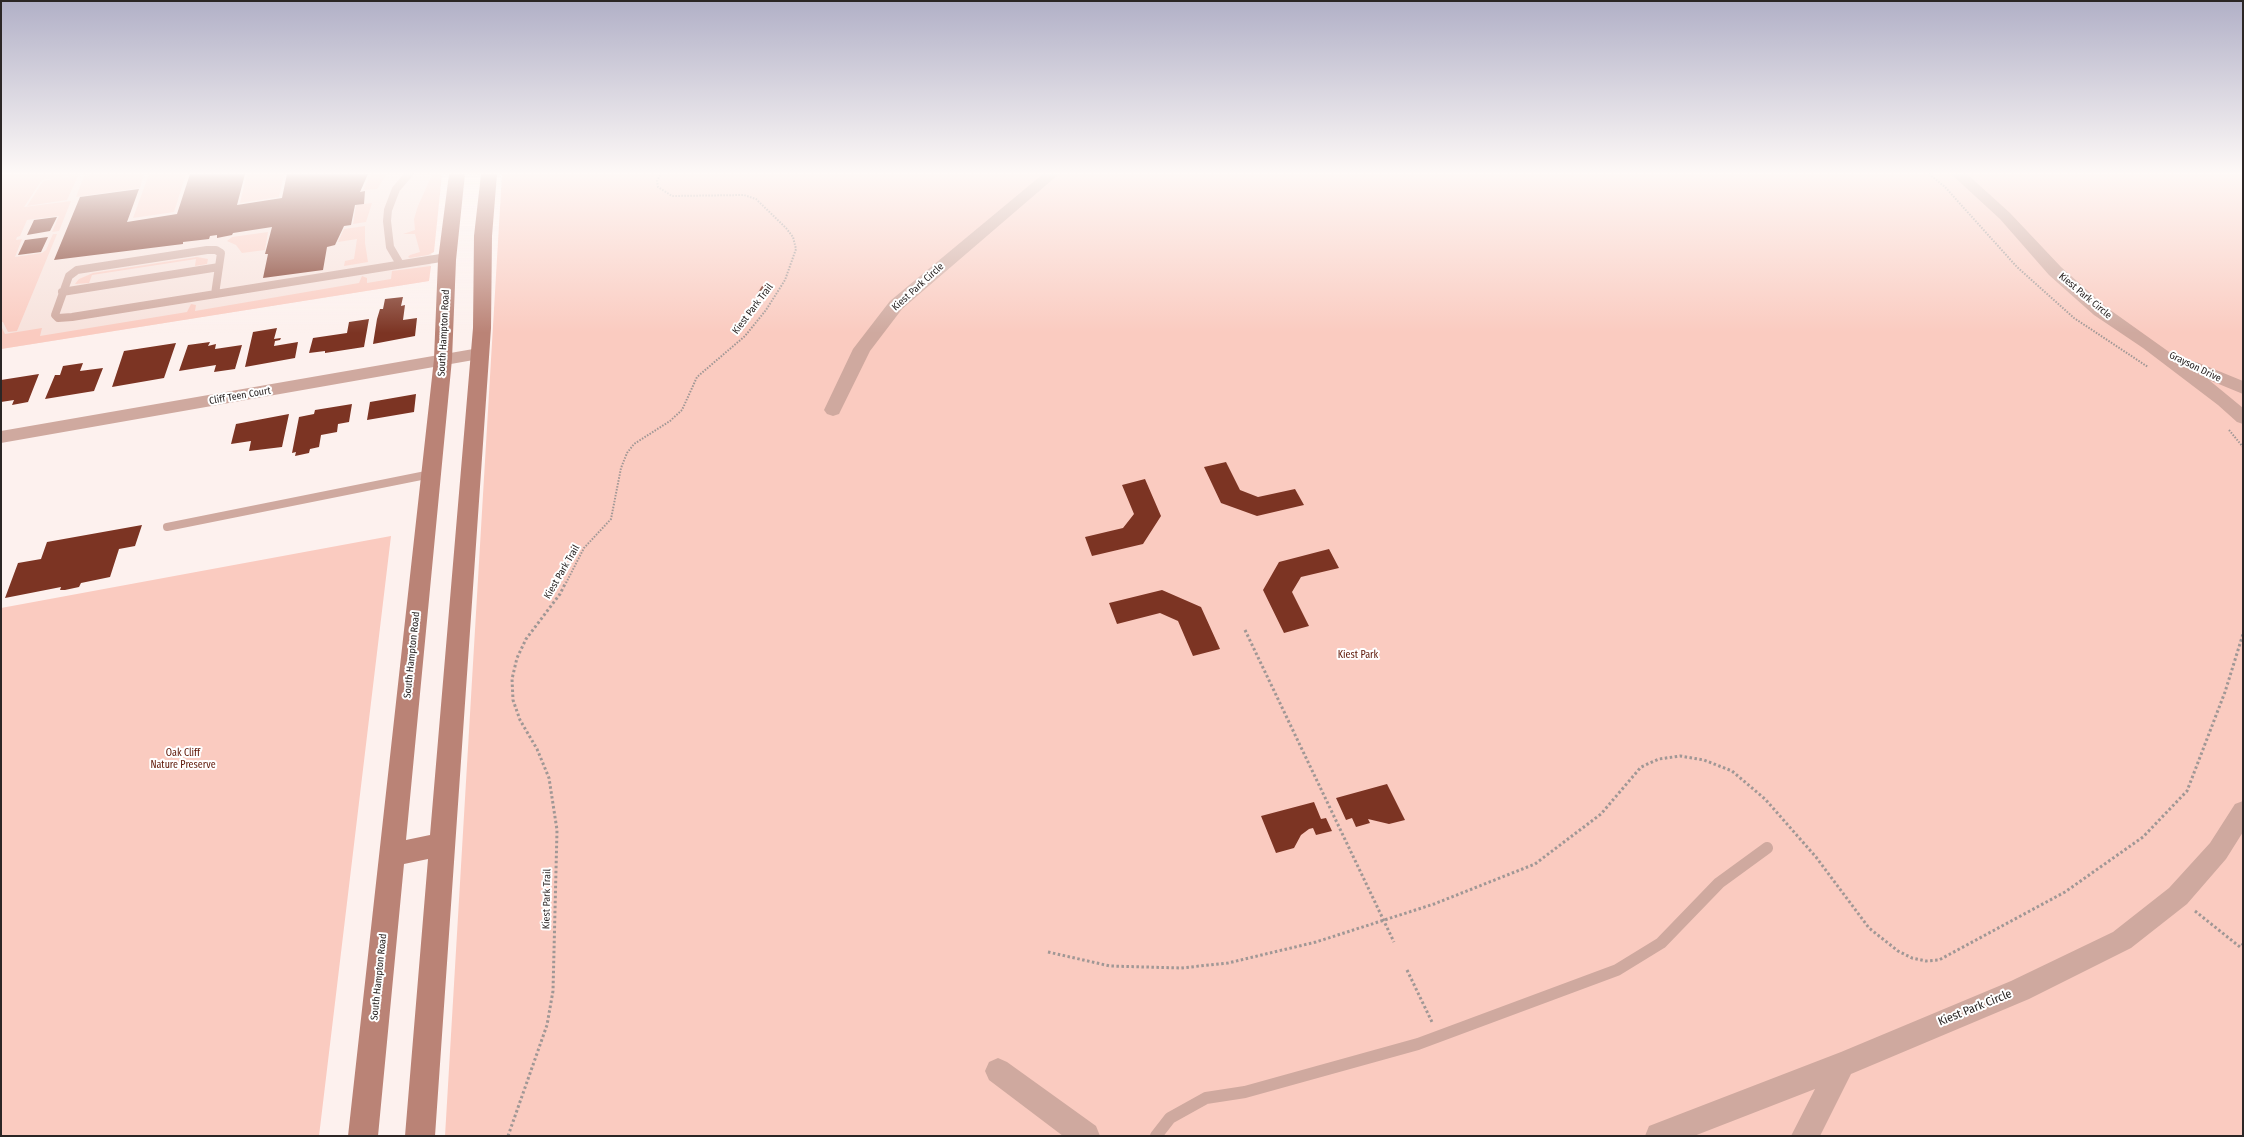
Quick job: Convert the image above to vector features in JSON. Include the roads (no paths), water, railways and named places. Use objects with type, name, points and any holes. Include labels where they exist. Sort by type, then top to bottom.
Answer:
[{"type":"main road","name":"South Hampton Road","points":[[363,1136],[443,359],[447,257],[451,227]]},
{"type":"main road","points":[[420,1136],[480,354],[484,227]]},
{"type":"main road","points":[[391,855],[443,844]]},
{"type":"street","name":"Kiest Park Circle","points":[[833,410],[845,381],[862,349],[896,305],[989,227]]},
{"type":"street","name":"Kiest Park Circle","points":[[2015,227],[2055,271],[2100,311],[2149,344],[2224,401],[2243,418]]},
{"type":"street","name":"Grayson Drive","points":[[2149,344],[2194,368],[2243,388]]},
{"type":"street","name":"Cliff Teen Court","points":[[1,437],[443,359],[480,354]]},
{"type":"street","name":"Kiest Park Circle","points":[[1659,1136],[1842,1065],[2020,990],[2122,940],[2178,896],[2218,851],[2243,811]]},
{"type":"street","points":[[1805,1136],[1842,1065]]},
{"type":"street","points":[[998,1071],[1086,1136]]},
{"type":"lane","points":[[388,227],[390,247],[400,264]]},
{"type":"lane","points":[[215,294],[221,253],[213,249],[82,269],[70,274],[55,311],[55,315],[58,318],[72,317],[447,257]]},
{"type":"lane","points":[[62,292],[219,267]]},
{"type":"lane","points":[[167,527],[431,474]]},
{"type":"lane","points":[[1156,1136],[1170,1118],[1206,1098],[1245,1092],[1439,1037],[1617,970],[1661,943],[1719,883],[1767,848]]},
{"type":"park label","name":"Kiest Park","points":[[1358,655]]},
{"type":"park label","name":"Oak Cliff Nature Preserve","points":[[183,758]]}]
